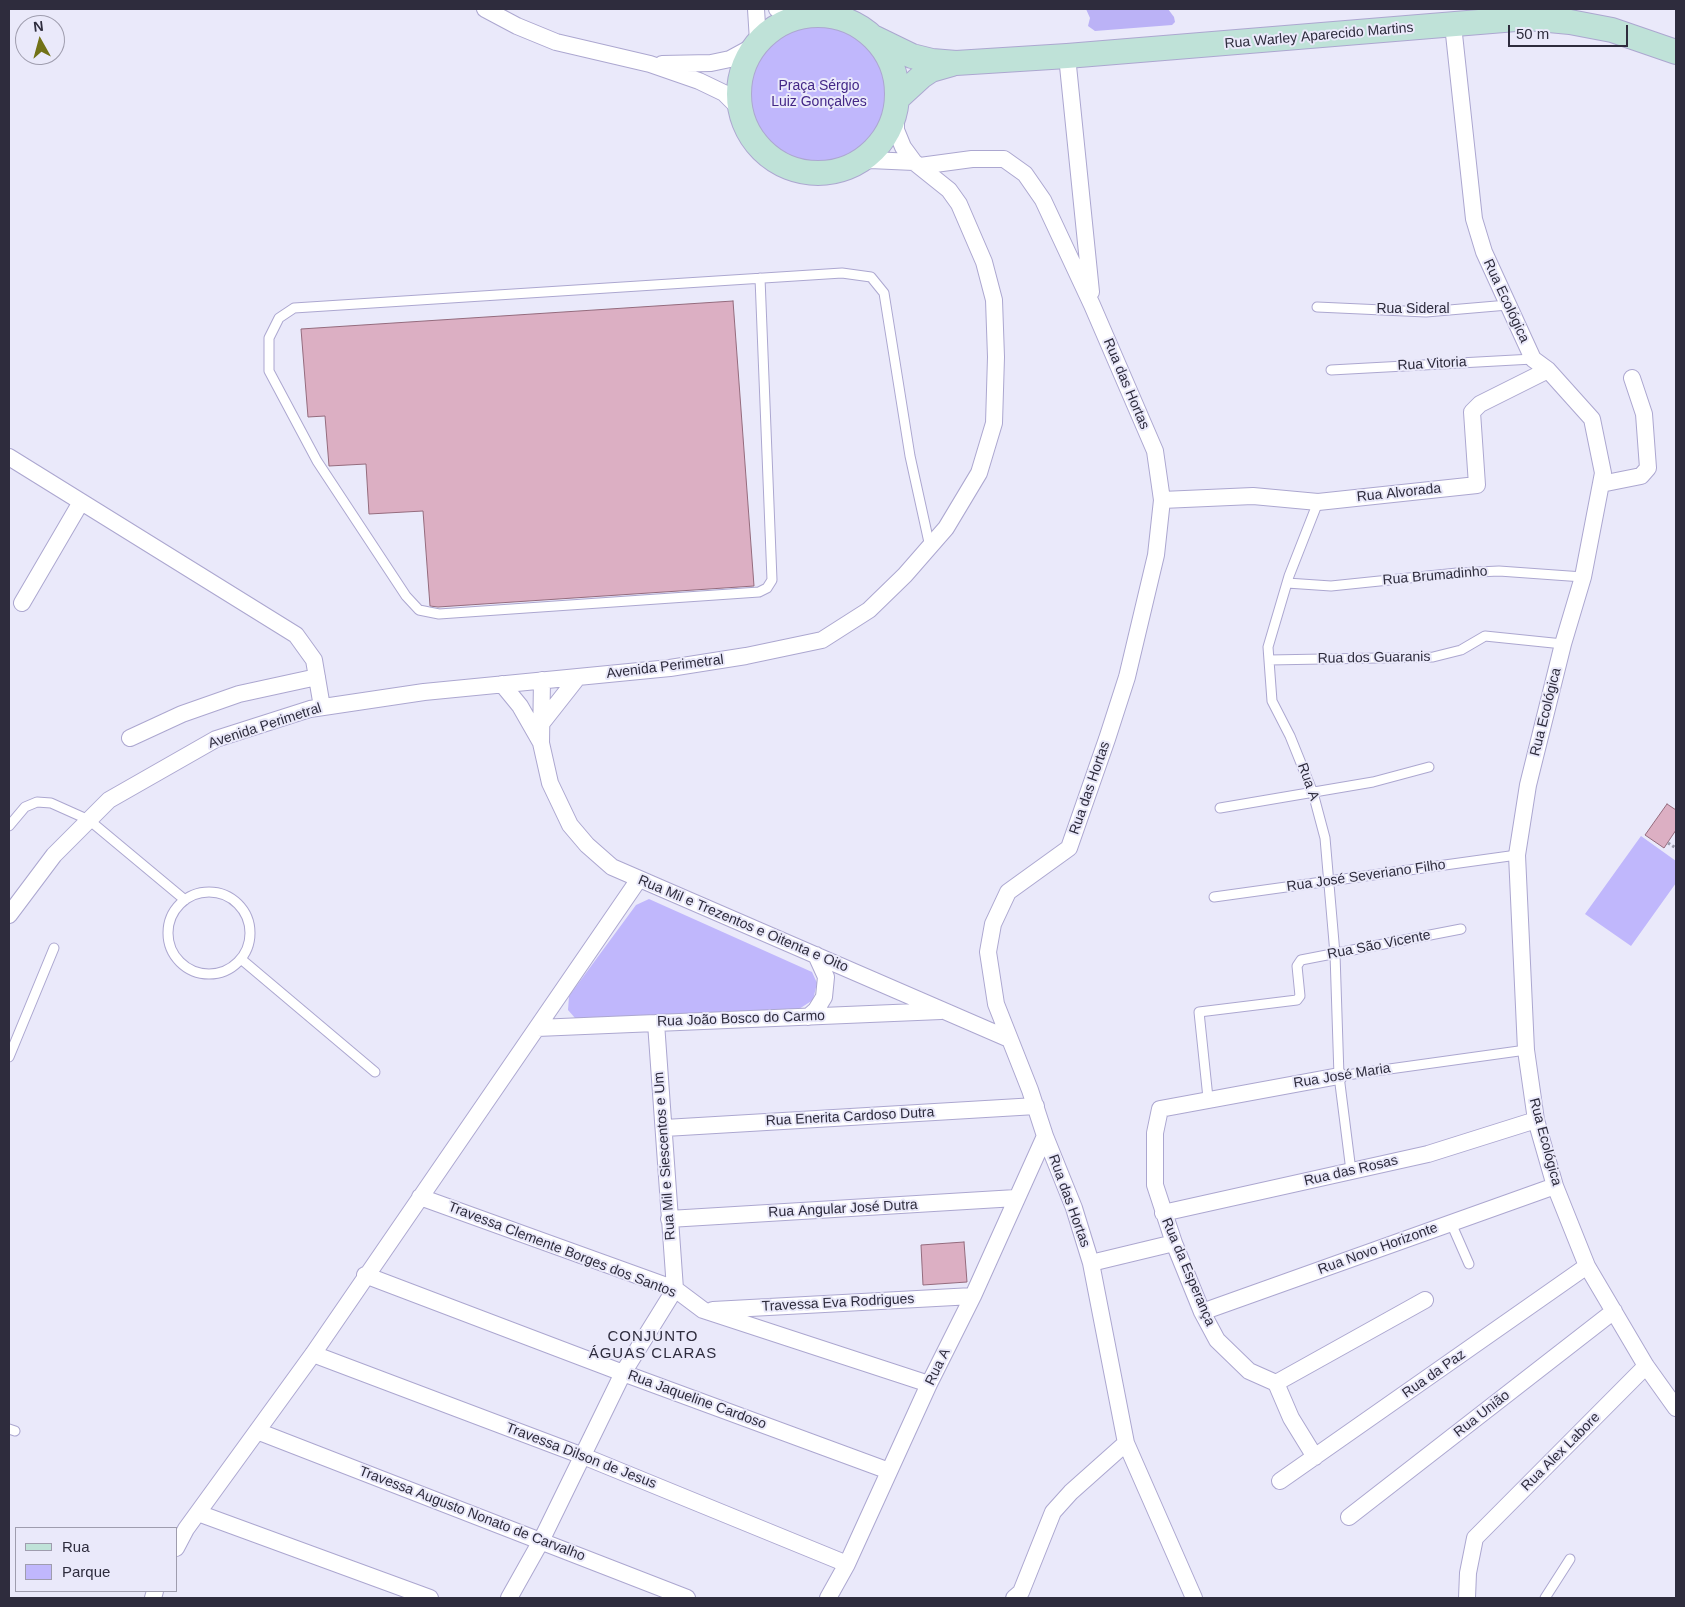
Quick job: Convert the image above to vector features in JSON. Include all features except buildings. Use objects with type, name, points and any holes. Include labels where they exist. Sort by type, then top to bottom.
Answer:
[{"type":"street","points":[[484,9],[517,26],[556,42],[650,64],[713,86],[724,93],[740,108]]},
{"type":"street","points":[[756,9],[756,44],[744,65],[738,86],[740,108],[747,131],[762,150],[781,164],[804,172],[820,172],[870,160],[917,164]]},
{"type":"street","points":[[777,9],[849,20],[875,38],[888,56],[896,76],[897,105],[886,134],[876,147],[851,166]]},
{"type":"street","points":[[650,64],[711,63],[730,59],[756,44],[775,27],[796,18],[818,14]]},
{"type":"street","name":"Rua Warley Aparecido Martins","points":[[875,38],[912,56],[932,61],[956,63],[1067,56],[1528,18],[1570,22],[1612,30],[1676,52]]},
{"type":"street","name":"Rua Ecológica","points":[[1453,25],[1474,219],[1484,252],[1533,359],[1548,370],[1592,419],[1603,473],[1583,577],[1563,644],[1528,785],[1517,855],[1526,1050],[1536,1120],[1555,1186],[1587,1266],[1646,1366],[1676,1408]]},
{"type":"street","points":[[1067,56],[1092,304]]},
{"type":"street","name":"Rua Warley Aparecido Martins","points":[[897,105],[922,76],[931,70],[956,63]]},
{"type":"street","name":"Avenida Perimetral","points":[[9,915],[54,855],[110,800],[216,739],[310,709],[322,707],[424,692],[670,668],[822,640],[869,610],[930,548],[946,528],[979,473],[994,423],[996,357],[994,300],[984,262],[959,204],[949,190],[917,164],[898,139],[897,105]]},
{"type":"street","name":"Rua das Hortas","points":[[917,164],[972,159],[1004,159],[1025,174],[1043,200],[1092,304],[1155,452],[1162,500],[1156,555],[1127,677],[1069,848],[1008,892],[993,924],[988,952],[996,1004],[1074,1208],[1091,1263],[1126,1443],[1194,1598]]},
{"type":"street","name":"Rua Alvorada","points":[[1162,500],[1253,496],[1318,502],[1477,485],[1472,412],[1480,404],[1548,370]]},
{"type":"street","points":[[1601,484],[1641,476],[1648,468],[1644,414],[1632,378]]},
{"type":"street","points":[[9,457],[296,636],[314,660],[322,707]]},
{"type":"street","points":[[22,603],[81,502]]},
{"type":"street","points":[[130,738],[182,714],[239,694],[317,677]]},
{"type":"street","points":[[541,724],[578,677]]},
{"type":"street","name":"Rua Mil e Trezentos e Oitenta e Oito","points":[[542,680],[542,743],[550,783],[570,825],[587,845],[612,867],[946,1010],[1009,1039]]},
{"type":"street","name":"Rua Mil e Trezentos e Oitenta e Oito","points":[[502,684],[520,706],[542,743]]},
{"type":"street","points":[[178,1544],[186,1528],[313,1354],[639,879]]},
{"type":"street","points":[[808,1017],[816,1010],[824,997],[826,977],[816,955]]},
{"type":"street","name":"Rua João Bosco do Carmo","points":[[537,1028],[946,1010]]},
{"type":"street","name":"Rua Mil e Siescentos e Um","points":[[656,1023],[675,1290]]},
{"type":"street","name":"Rua José Maria","points":[[1160,1109],[1208,1098],[1340,1076]]},
{"type":"street","name":"Rua Enerita Cardoso Dutra","points":[[664,1128],[1036,1106]]},
{"type":"street","name":"Rua da Esperança","points":[[1160,1109],[1155,1133],[1155,1185],[1174,1243],[1202,1312],[1217,1340],[1249,1371],[1276,1384]]},
{"type":"street","name":"Rua das Rosas","points":[[1163,1213],[1428,1154],[1536,1120]]},
{"type":"street","name":"Rua A","points":[[828,1598],[847,1564],[929,1384],[973,1296],[1045,1136]]},
{"type":"street","name":"Rua Novo Horizonte","points":[[1202,1312],[1555,1186]]},
{"type":"street","name":"Travessa Clemente Borges dos Santos","points":[[420,1197],[675,1290],[703,1310],[929,1384]]},
{"type":"street","name":"Rua Angular José Dutra","points":[[669,1219],[1016,1198]]},
{"type":"street","points":[[1091,1263],[1174,1243]]},
{"type":"street","name":"Rua da Paz","points":[[1280,1481],[1587,1266]]},
{"type":"street","name":"Rua Jaqueline Cardoso","points":[[366,1275],[623,1373],[889,1471]]},
{"type":"street","points":[[509,1598],[541,1541],[623,1373],[675,1290]]},
{"type":"street","name":"Travessa Eva Rodrigues","points":[[703,1310],[973,1296]]},
{"type":"street","points":[[1315,1457],[1291,1418],[1276,1384],[1425,1300]]},
{"type":"street","name":"Rua União","points":[[1349,1517],[1614,1311]]},
{"type":"street","name":"Travessa Dilson de Jesus","points":[[313,1354],[583,1456],[847,1564]]},
{"type":"street","name":"Rua Alex Labore","points":[[1467,1598],[1468,1573],[1475,1538],[1646,1366]]},
{"type":"street","name":"Travessa Augusto Nonato de Carvalho","points":[[258,1431],[687,1598]]},
{"type":"street","points":[[1014,1598],[1022,1592],[1053,1512],[1071,1492],[1126,1443]]},
{"type":"street","points":[[198,1513],[430,1598]]},
{"type":"lane","points":[[760,278],[772,580],[767,588],[759,592],[439,614],[420,610],[406,596],[317,461],[269,371],[269,338],[280,318],[294,308],[760,278],[842,273],[871,277],[884,293],[910,456],[930,548]]},
{"type":"lane","name":"Rua Sideral","points":[[1317,307],[1426,312],[1508,305]]},
{"type":"lane","name":"Rua Vitoria","points":[[1331,370],[1533,359]]},
{"type":"lane","name":"Rua A","points":[[1318,502],[1287,583],[1268,647],[1272,701],[1290,736],[1313,793],[1325,838],[1335,954],[1340,1076],[1351,1171]]},
{"type":"lane","name":"Rua Brumadinho","points":[[1287,583],[1332,586],[1457,572],[1499,571],[1583,577]]},
{"type":"lane","name":"Rua dos Guaranis","points":[[1269,660],[1433,657],[1461,650],[1485,636],[1563,644]]},
{"type":"lane","points":[[1220,808],[1373,782],[1428,767]]},
{"type":"lane","points":[[9,826],[25,807],[37,802],[51,803],[89,820],[185,900]]},
{"type":"lane","name":"Rua José Severiano Filho","points":[[1214,897],[1517,855]]},
{"type":"lane","points":[[213,892],[223,894],[239,905],[249,922],[250,932],[250,941],[241,959],[225,971],[206,974],[196,972],[180,961],[170,944],[168,934],[173,915],[185,900],[194,895],[213,892]]},
{"type":"lane","name":"Rua São Vicente","points":[[1208,1098],[1199,1012],[1297,1000],[1300,996],[1298,962],[1461,929]]},
{"type":"lane","points":[[9,1057],[54,948]]},
{"type":"lane","points":[[241,959],[374,1072]]},
{"type":"lane","name":"Rua José Maria","points":[[1340,1076],[1526,1050]]},
{"type":"lane","points":[[1450,1223],[1470,1264]]},
{"type":"lane","points":[[1545,1598],[1570,1559]]},
{"type":"path","points":[[1668,843],[1676,848]]},
{"type":"green space","name":"Praça Sérgio Luiz Gonçalves","points":[[819,22],[846,28],[859,34],[870,43],[879,54],[885,67],[891,94],[885,121],[879,134],[870,145],[859,154],[846,160],[819,166],[792,160],[779,154],[768,145],[759,134],[753,121],[747,94],[753,67],[759,54],[768,43],[779,34],[792,28]]},
{"type":"green space","points":[[1641,836],[1676,861],[1676,883],[1631,946],[1585,914]]},
{"type":"green space","points":[[649,899],[812,972],[817,983],[813,1000],[799,1009],[581,1020],[575,1018],[568,1010],[569,996],[636,905]]},
{"type":"shaded area","points":[[1086,9],[1168,9],[1175,22],[1172,25],[1095,31],[1088,26],[1090,18]]},
{"type":"district","name":"CONJUNTO ÁGUAS CLARAS","points":[[653,1346]]}]
